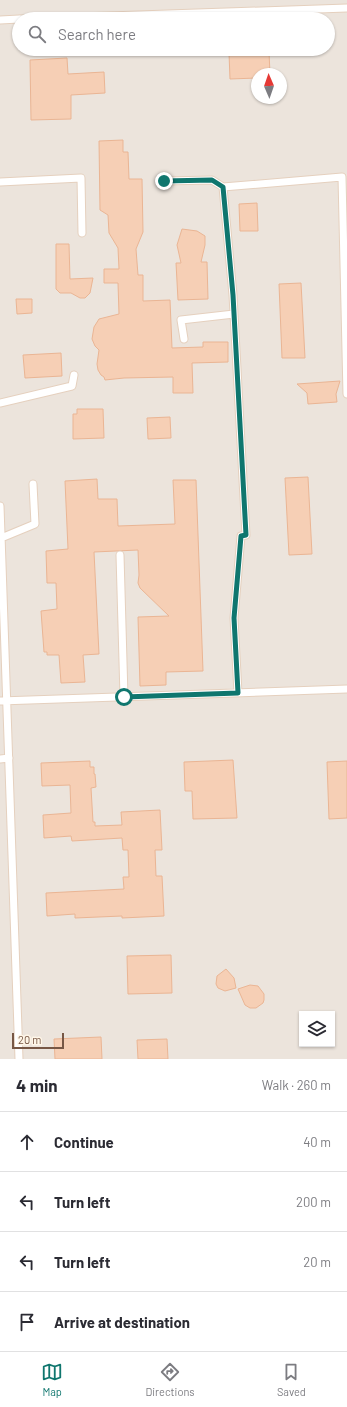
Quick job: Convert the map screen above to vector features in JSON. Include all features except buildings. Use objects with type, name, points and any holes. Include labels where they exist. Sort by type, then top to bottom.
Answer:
[{"type":"lane","points":[[228,12],[347,8]]},
{"type":"lane","points":[[0,20],[12,19]]},
{"type":"lane","points":[[164,181],[212,180],[223,187],[342,177],[345,187],[347,394]]},
{"type":"lane","points":[[0,182],[81,178],[82,233]]},
{"type":"lane","points":[[223,187],[234,314],[246,535],[241,536],[234,618],[238,693]]},
{"type":"lane","points":[[184,339],[181,320],[234,314]]},
{"type":"lane","points":[[0,403],[72,386],[74,375]]},
{"type":"lane","points":[[1,538],[35,524],[33,484]]},
{"type":"lane","points":[[0,506],[3,701],[9,758],[19,1059]]},
{"type":"lane","points":[[120,555],[124,697]]},
{"type":"lane","points":[[3,701],[347,689]]},
{"type":"lane","points":[[0,759],[9,758]]},
{"type":"shaded area","points":[[0,0],[347,0],[347,1059],[0,1059]]},
{"type":"route","points":[[124,697],[238,693],[234,618],[241,536],[246,535],[233,295],[223,187],[212,180],[164,181]]}]
